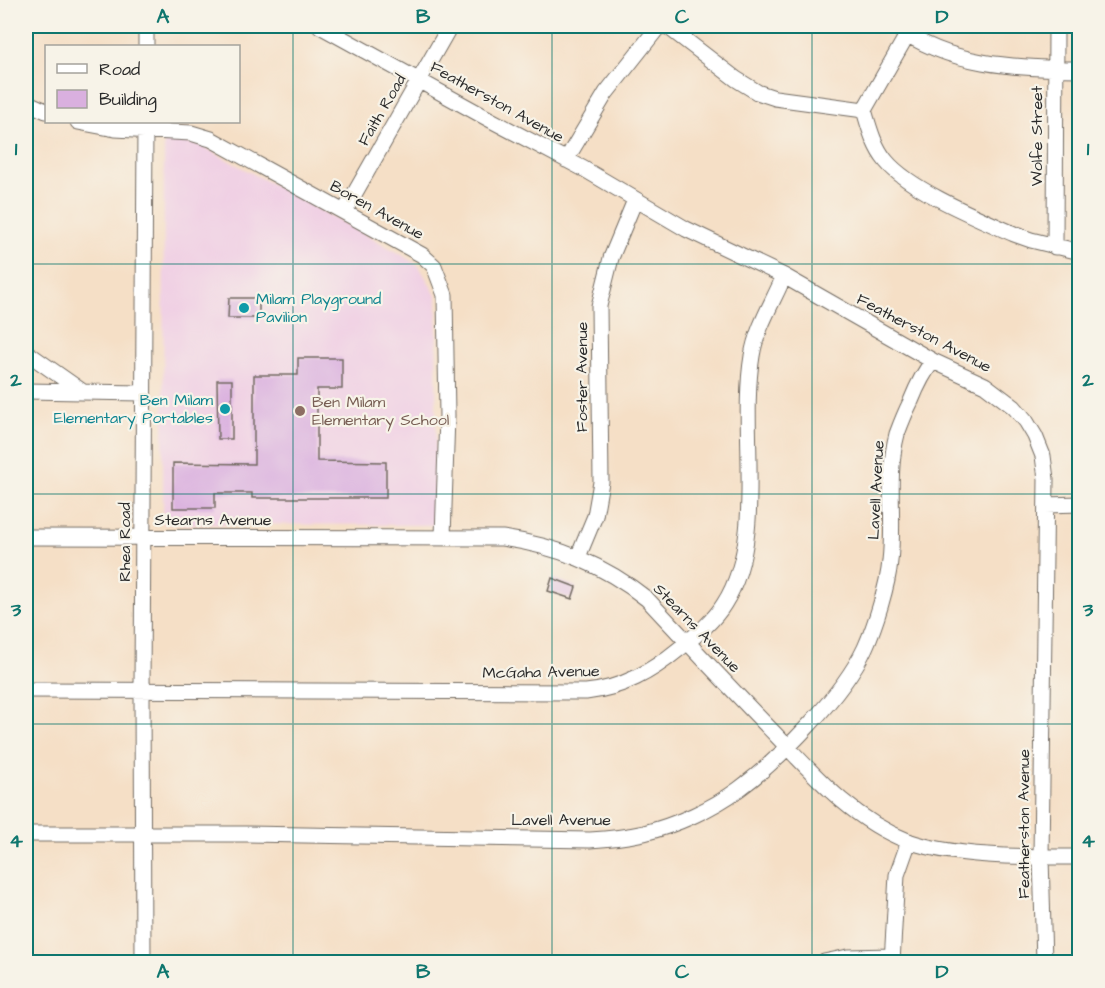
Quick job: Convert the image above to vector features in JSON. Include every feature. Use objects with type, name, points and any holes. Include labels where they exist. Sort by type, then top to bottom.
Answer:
[{"type":"street","points":[[146,26],[146,45]]},
{"type":"street","name":"Featherston Avenue","points":[[320,26],[566,160],[686,229],[784,276],[933,361],[985,385],[1014,407],[1026,421],[1043,456],[1046,505],[1041,856],[1044,963]]},
{"type":"street","name":"Faith Road","points":[[344,213],[450,26]]},
{"type":"street","points":[[566,160],[606,93],[659,26]]},
{"type":"street","points":[[668,26],[736,79],[757,92],[775,98],[864,110]]},
{"type":"street","name":"Wolfe Street","points":[[1056,26],[1056,247]]},
{"type":"street","points":[[1080,69],[1004,66],[970,61],[929,46],[901,30],[864,110],[880,154],[910,183],[1014,234],[1080,252]]},
{"type":"street","points":[[26,102],[45,111]]},
{"type":"street","name":"Boren Avenue","points":[[83,123],[114,129],[145,125],[211,139],[422,255],[434,266],[444,287],[445,295],[447,416],[443,537]]},
{"type":"street","name":"Rhea Road","points":[[143,963],[145,125]]},
{"type":"street","name":"Foster Avenue","points":[[578,557],[595,516],[601,482],[599,306],[611,258],[635,200]]},
{"type":"street","name":"McGaha Avenue","points":[[26,690],[592,691],[615,687],[641,676],[662,664],[710,621],[724,603],[741,564],[747,515],[752,357],[762,326],[784,276]]},
{"type":"street","points":[[26,352],[83,392]]},
{"type":"street","name":"Lavell Avenue","points":[[26,834],[590,840],[645,833],[715,804],[738,790],[812,721],[845,681],[868,641],[890,562],[892,477],[897,435],[923,373],[933,361]]},
{"type":"street","points":[[26,391],[143,393]]},
{"type":"street","points":[[1046,505],[1080,504]]},
{"type":"street","name":"Stearns Avenue","points":[[26,537],[502,538],[524,541],[578,557],[631,586],[647,598],[823,785],[861,816],[909,841],[972,854],[1080,856]]},
{"type":"street","points":[[824,963],[848,957],[892,959],[897,875],[909,841]]},
{"type":"shaded area","name":"Ben Milam Elementary School","points":[[164,139],[200,145],[419,266],[437,297],[435,525],[163,524]]},
{"type":"building","name":"Milam Playground Pavilion","points":[[229,298],[259,298],[259,318],[228,318]]},
{"type":"building","name":"Ben Milam Elementary School","points":[[298,358],[342,358],[342,389],[317,389],[317,461],[386,462],[386,498],[252,498],[252,493],[215,493],[215,508],[173,508],[173,463],[254,464],[254,375],[298,375]]},
{"type":"building","name":"Ben Milam Elementary Portables","points":[[217,380],[232,380],[232,439],[218,439]]},
{"type":"building","points":[[552,578],[576,587],[572,599],[548,591]]},
{"type":"place","name":"Milam Playground Pavilion","points":[[244,308]]},
{"type":"place","name":"Ben Milam Elementary Portables","points":[[225,409]]},
{"type":"place","name":"Ben Milam Elementary School","points":[[300,411]]}]
